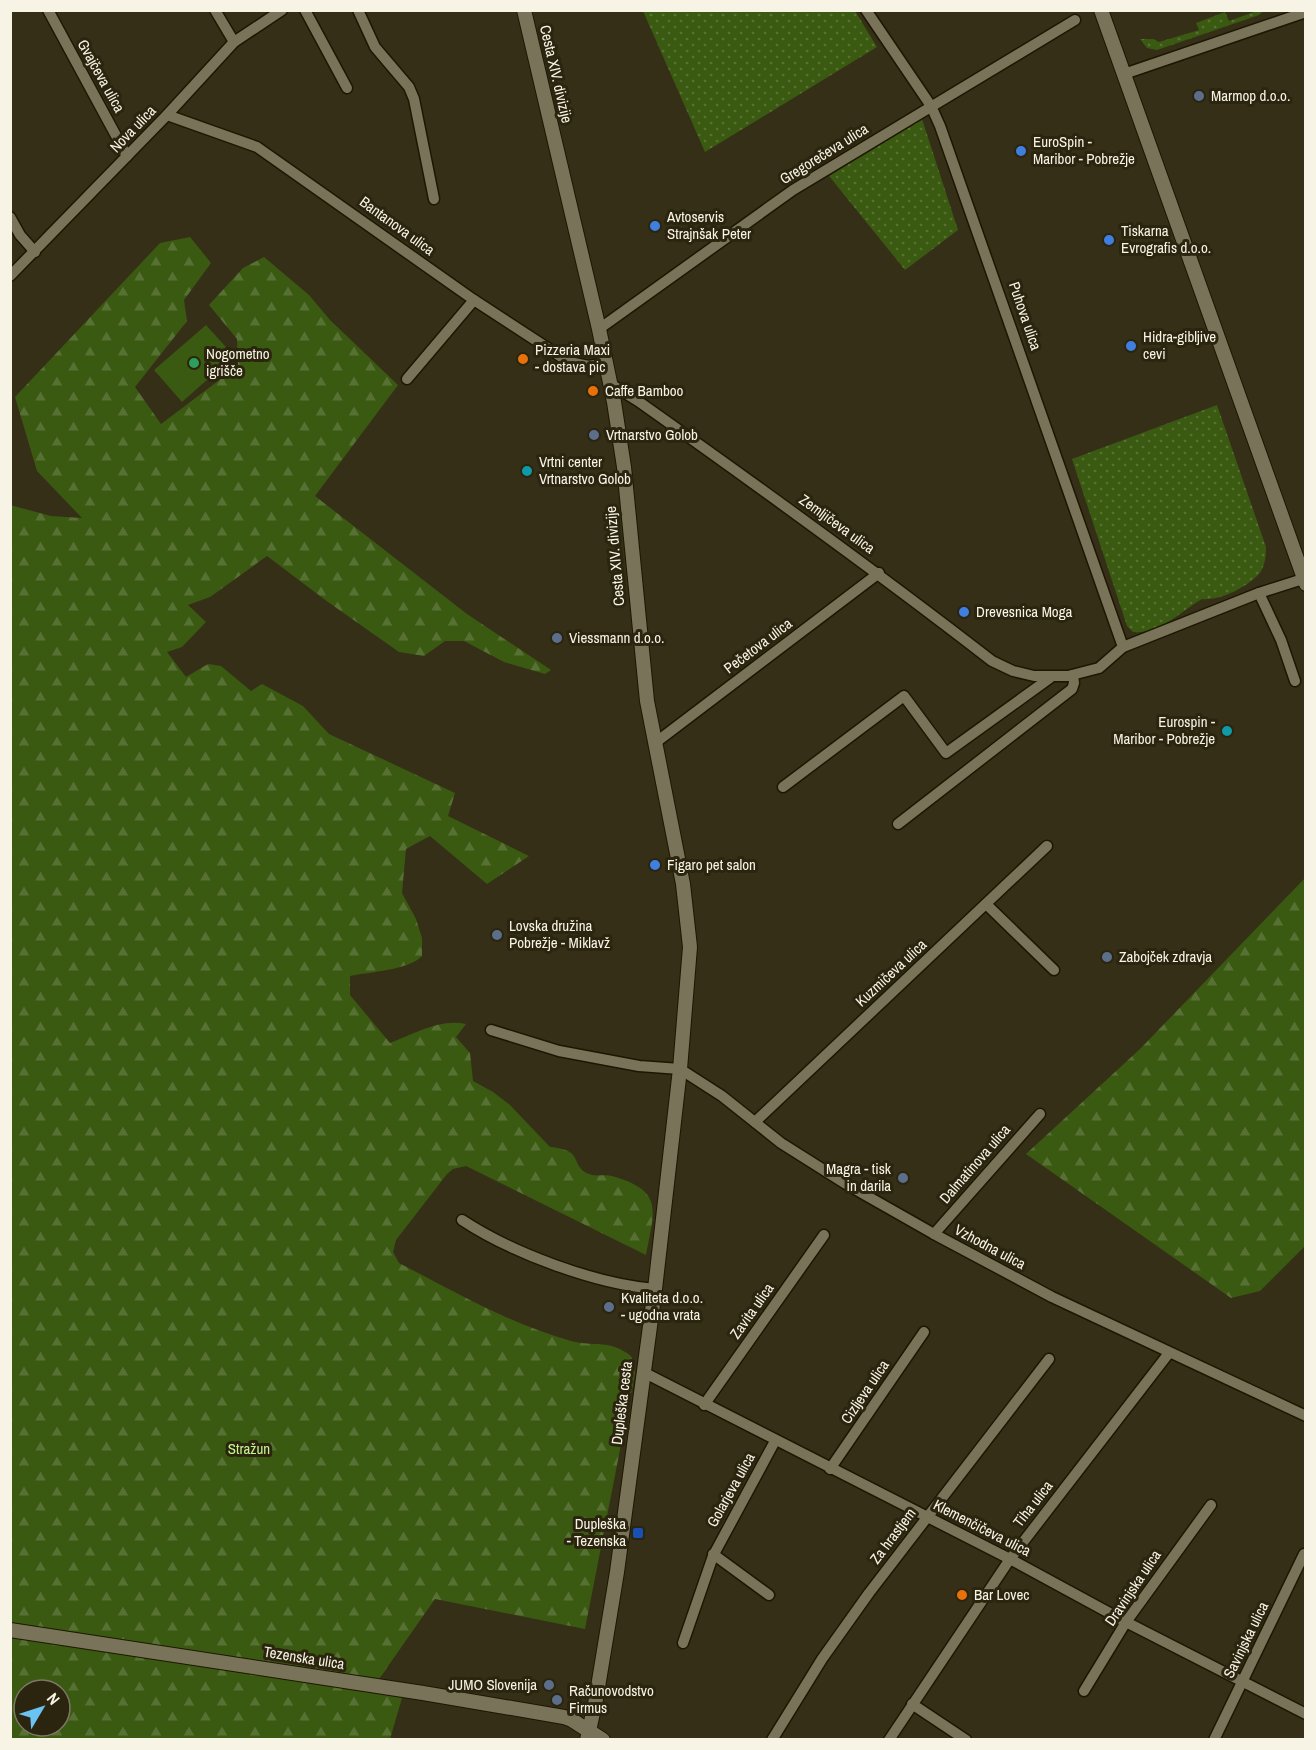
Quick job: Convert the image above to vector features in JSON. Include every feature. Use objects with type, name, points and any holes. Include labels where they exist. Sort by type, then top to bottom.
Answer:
[{"type":"street","name":"Gvajčeva ulica","points":[[48,10],[127,156]]},
{"type":"street","points":[[215,10],[234,42]]},
{"type":"street","name":"Nova ulica","points":[[10,276],[167,115],[234,42],[282,10]]},
{"type":"street","points":[[305,10],[347,88]]},
{"type":"street","points":[[358,10],[375,47],[409,87],[414,99],[434,199]]},
{"type":"street","name":"Cesta XIV. divizije","points":[[524,10],[599,329],[624,467],[640,644],[655,743],[677,849],[688,924],[690,969],[680,1069]]},
{"type":"street","name":"Puhova ulica","points":[[866,10],[931,106],[985,252],[1123,647]]},
{"type":"street","points":[[1101,10],[1305,580]]},
{"type":"street","points":[[1124,74],[1305,12]]},
{"type":"street","name":"Gregorečeva ulica","points":[[599,329],[793,190],[1075,20]]},
{"type":"street","name":"Bantanova ulica","points":[[167,115],[257,147],[474,300],[569,362],[589,366],[606,363]]},
{"type":"street","points":[[10,217],[20,235],[35,252]]},
{"type":"street","points":[[407,379],[474,300]]},
{"type":"street","name":"Zemljičeva ulica","points":[[609,384],[638,400],[879,573],[992,661],[1013,671],[1050,678],[1099,668],[1123,647],[1259,593],[1305,580]]},
{"type":"street","name":"Pečetova ulica","points":[[655,743],[879,573]]},
{"type":"street","points":[[1259,593],[1281,640],[1295,681]]},
{"type":"street","points":[[898,824],[1072,688],[1073,675]]},
{"type":"street","name":"Zemljičeva ulica","points":[[783,787],[904,696],[946,753],[1050,678]]},
{"type":"street","name":"Kuzmičeva ulica","points":[[755,1122],[1047,846]]},
{"type":"street","points":[[986,904],[1054,970]]},
{"type":"street","points":[[491,1030],[559,1052],[639,1066],[680,1069]]},
{"type":"street","name":"Vzhodna ulica","points":[[680,1069],[722,1096],[781,1143],[807,1160],[934,1234],[1052,1297],[1305,1416]]},
{"type":"street","name":"Dupleška cesta","points":[[588,1735],[617,1572],[655,1289],[680,1069]]},
{"type":"street","name":"Dalmatinova ulica","points":[[934,1234],[1040,1114]]},
{"type":"street","points":[[462,1220],[484,1234],[565,1268],[599,1279],[655,1289]]},
{"type":"street","name":"Zavita ulica","points":[[704,1405],[824,1235]]},
{"type":"street","name":"Cizljeva ulica","points":[[830,1468],[924,1332]]},
{"type":"street","name":"Tiha ulica","points":[[889,1740],[1010,1559],[1169,1353]]},
{"type":"street","name":"Za hrastjem","points":[[772,1740],[822,1659],[926,1516],[1049,1359]]},
{"type":"street","name":"Klemenčičeva ulica","points":[[643,1372],[1010,1559],[1126,1622],[1305,1714]]},
{"type":"street","name":"Golarjeva ulica","points":[[683,1644],[713,1554],[775,1441]]},
{"type":"street","name":"Dravinjska ulica","points":[[1084,1692],[1126,1622],[1211,1505]]},
{"type":"street","points":[[713,1554],[769,1595]]},
{"type":"street","name":"Savinjska ulica","points":[[1214,1740],[1304,1554]]},
{"type":"street","name":"Tezenska ulica","points":[[10,1630],[423,1692],[564,1717],[572,1720],[588,1735],[603,1740]]},
{"type":"street","points":[[912,1704],[966,1740]]},
{"type":"green space","points":[[643,11],[855,11],[877,47],[705,152]]},
{"type":"green space","points":[[1253,11],[1263,11],[1259,15],[1157,50],[1147,48],[1140,39],[1153,39],[1159,42],[1199,30],[1196,23],[1225,12],[1229,21]]},
{"type":"green space","points":[[922,119],[958,230],[905,270],[829,176]]},
{"type":"green space","name":"Stražun","points":[[190,237],[211,263],[184,300],[187,321],[135,387],[161,424],[238,366],[237,339],[209,305],[243,268],[264,257],[309,295],[330,320],[398,385],[315,496],[467,614],[551,670],[545,674],[504,662],[464,641],[445,641],[424,656],[399,652],[267,556],[210,597],[188,605],[206,622],[182,647],[167,652],[186,677],[208,664],[221,666],[251,691],[262,684],[303,706],[329,734],[455,793],[448,816],[529,856],[487,884],[430,836],[406,849],[402,893],[416,919],[422,938],[422,956],[416,961],[399,967],[350,976],[350,995],[390,1043],[437,1025],[466,1024],[456,1037],[470,1053],[473,1081],[510,1105],[550,1147],[568,1151],[573,1155],[583,1171],[592,1175],[609,1175],[629,1182],[641,1188],[652,1205],[652,1226],[646,1255],[466,1166],[453,1169],[447,1174],[396,1240],[393,1252],[399,1263],[526,1326],[571,1341],[616,1347],[631,1356],[635,1373],[585,1629],[435,1599],[372,1689],[402,1698],[390,1739],[11,1739],[10,505],[51,516],[82,518],[37,471],[15,397],[160,243]]},
{"type":"green space","name":"Nogometno igrišče","points":[[206,325],[234,356],[182,402],[154,370]]},
{"type":"green space","points":[[1217,405],[1266,547],[1263,568],[1254,579],[1233,592],[1217,598],[1202,599],[1152,630],[1133,632],[1127,626],[1072,459]]},
{"type":"green space","points":[[1305,878],[1305,1246],[1260,1291],[1231,1298],[1026,1154],[1140,1049]]},
{"type":"place","name":"Marmop d.o.o.","points":[[1199,96]]},
{"type":"place","name":"EuroSpin - Maribor - Pobrežje","points":[[1021,151]]},
{"type":"place","name":"Avtoservis Strajnšak Peter","points":[[655,226]]},
{"type":"place","name":"Tiskarna Evrografis d.o.o.","points":[[1109,240]]},
{"type":"place","name":"Hidra-gibljive cevi","points":[[1131,346]]},
{"type":"place","name":"Pizzeria Maxi - dostava pic","points":[[523,359]]},
{"type":"place","name":"Nogometno igrišče","points":[[194,363]]},
{"type":"place","name":"Caffe Bamboo","points":[[593,391]]},
{"type":"place","name":"Vrtnarstvo Golob","points":[[594,435]]},
{"type":"place","name":"Vrtni center Vrtnarstvo Golob","points":[[527,471]]},
{"type":"place","name":"Drevesnica Moga","points":[[964,612]]},
{"type":"place","name":"Viessmann d.o.o.","points":[[557,638]]},
{"type":"place","name":"Eurospin - Maribor - Pobrežje","points":[[1227,731]]},
{"type":"place","name":"Figaro pet salon","points":[[655,865]]},
{"type":"place","name":"Lovska družina Pobrežje - Miklavž","points":[[497,935]]},
{"type":"place","name":"Zabojček zdravja","points":[[1107,957]]},
{"type":"place","name":"Magra - tisk in darila","points":[[903,1178]]},
{"type":"place","name":"Kvaliteta d.o.o. - ugodna vrata","points":[[609,1307]]},
{"type":"place","name":"Dupleška - Tezenska","points":[[638,1533]]},
{"type":"place","name":"Bar Lovec","points":[[962,1595]]},
{"type":"place","name":"JUMO Slovenija","points":[[549,1685]]},
{"type":"place","name":"Računovodstvo Firmus","points":[[557,1700]]}]
